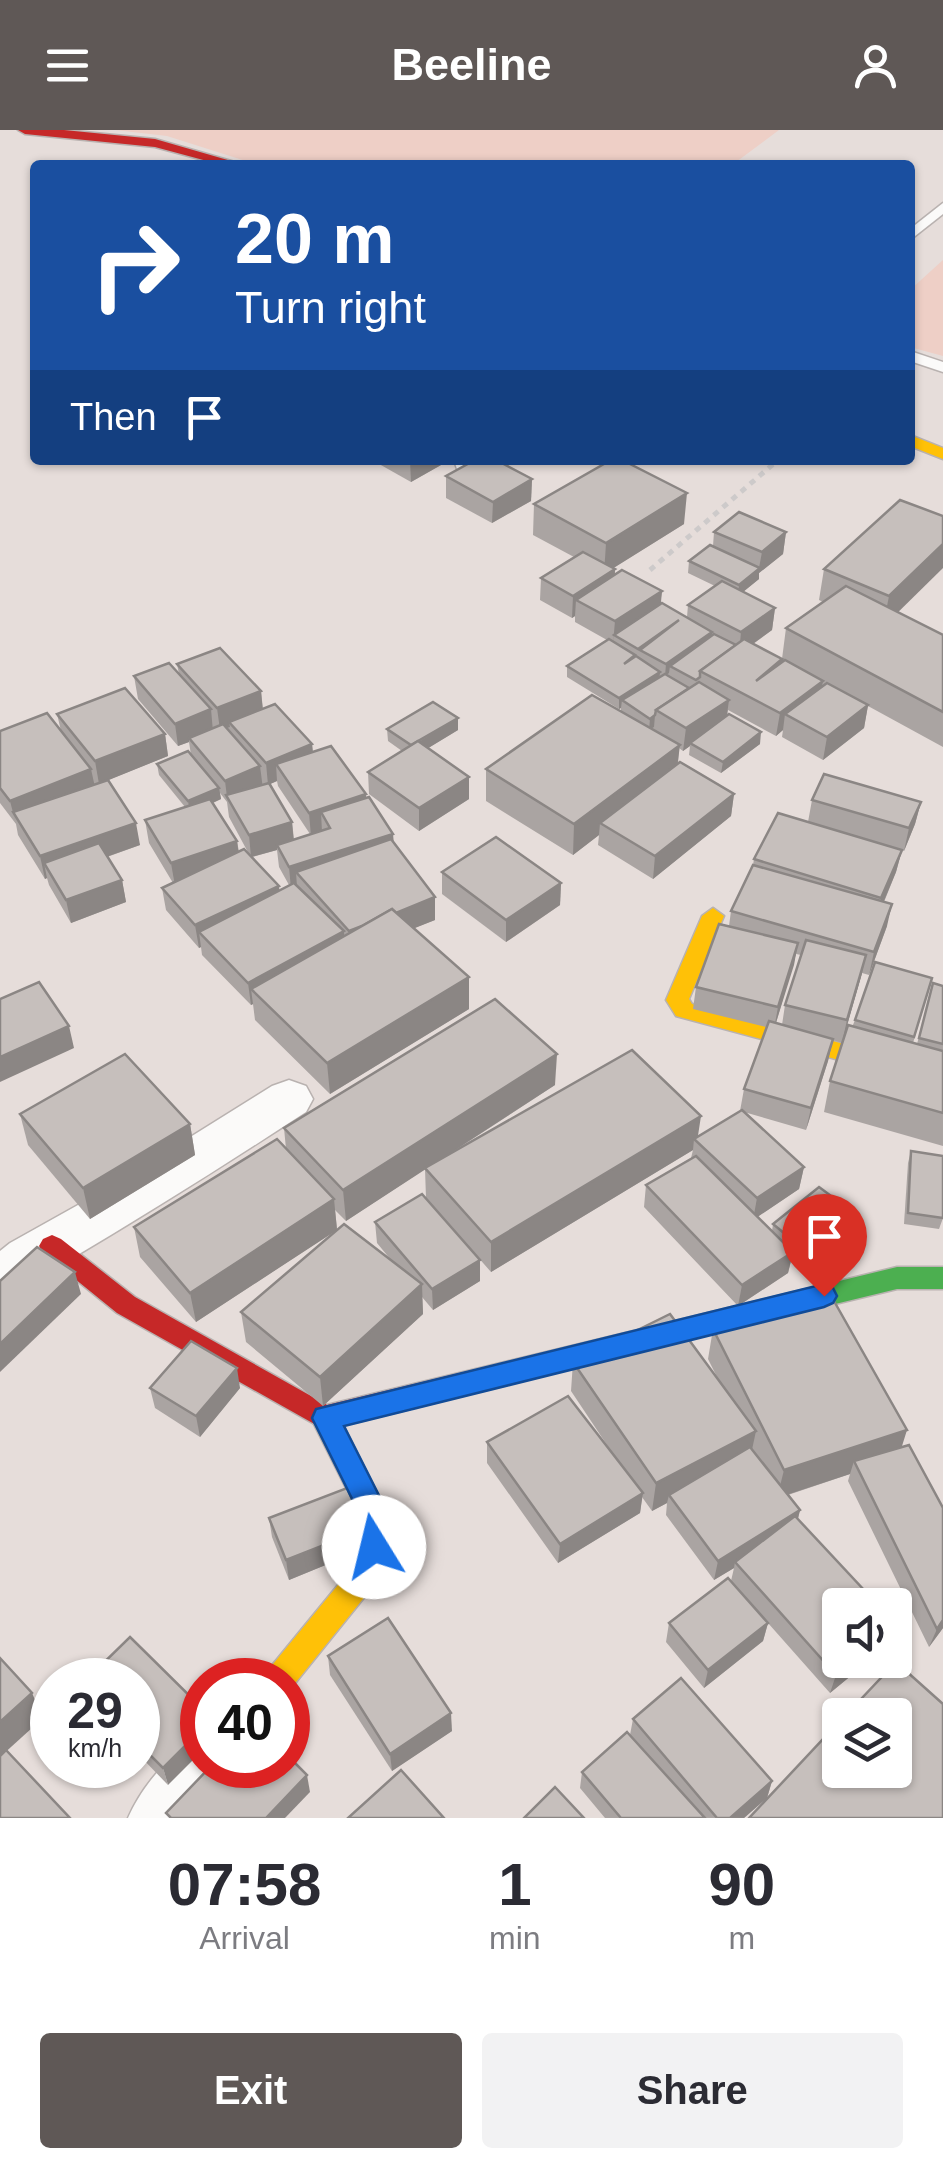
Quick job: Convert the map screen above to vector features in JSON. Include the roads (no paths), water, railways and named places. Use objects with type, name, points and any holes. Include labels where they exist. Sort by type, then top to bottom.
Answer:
[{"type":"street","points":[[25,130],[155,143],[219,160]]},
{"type":"street","points":[[915,442],[943,454]]},
{"type":"street","points":[[713,916],[677,1000],[684,1010],[943,1078]]},
{"type":"street","points":[[0,1282],[28,1258],[289,1098]]},
{"type":"street","points":[[52,1246],[126,1304],[326,1418],[380,1525],[369,1569],[298,1658]]},
{"type":"street","points":[[326,1418],[897,1278],[943,1278]]},
{"type":"street","points":[[160,1818],[189,1788]]},
{"type":"lane","points":[[915,232],[943,207]]},
{"type":"lane","points":[[915,358],[943,367]]}]
